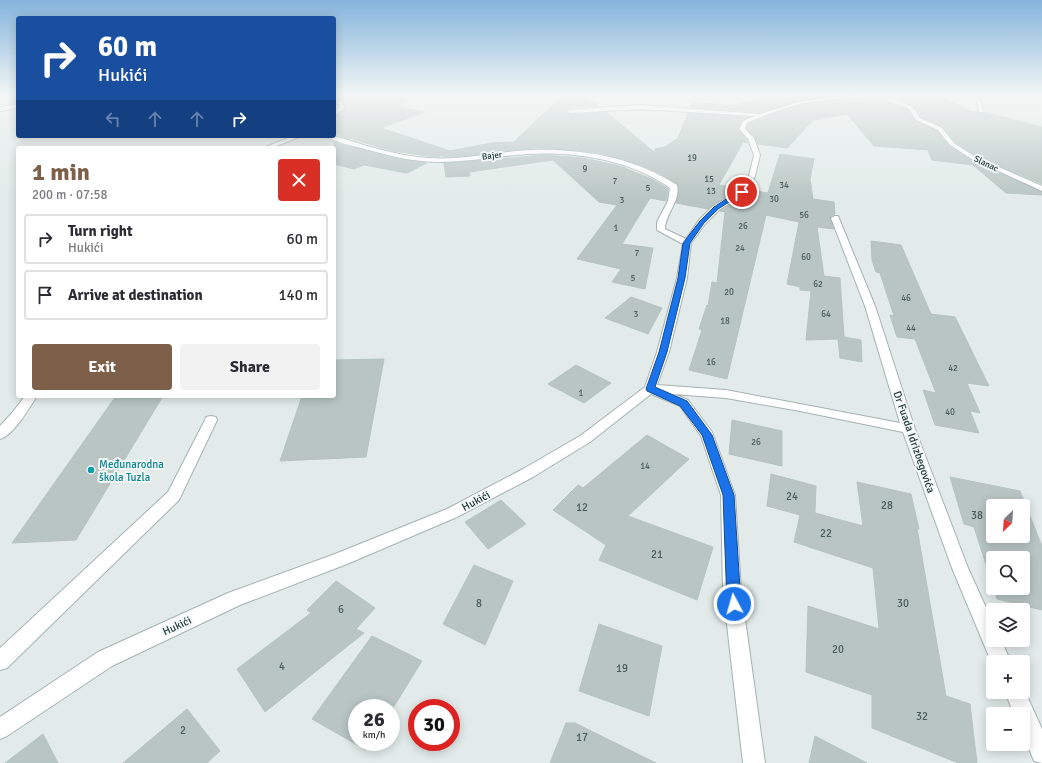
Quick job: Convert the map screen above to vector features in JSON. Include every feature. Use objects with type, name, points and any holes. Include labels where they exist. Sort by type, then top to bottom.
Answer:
[{"type":"street","points":[[650,389],[663,352],[682,278],[687,243],[702,222],[716,208],[742,192],[752,176],[757,155],[751,138],[743,130]]},
{"type":"street","name":"Slanac","points":[[940,130],[952,144],[972,157],[1042,189]]},
{"type":"street","points":[[271,146],[293,138]]},
{"type":"street","name":"Bajer","points":[[335,138],[404,157],[428,160],[459,159],[547,151],[583,155],[635,168],[658,176],[674,187],[672,201],[660,222],[661,230],[687,243]]},
{"type":"street","name":"Dr Fuada Idrizbegovića","points":[[835,218],[870,306],[908,429],[960,568],[998,655]]},
{"type":"street","points":[[650,389],[726,394],[800,407],[908,429]]},
{"type":"street","points":[[650,389],[684,403],[707,435],[728,495],[732,590],[754,763]]},
{"type":"street","name":"Hukići","points":[[0,729],[105,659],[234,599],[341,559],[452,513],[528,473],[585,439],[650,389]]},
{"type":"street","points":[[0,434],[17,416],[30,398]]},
{"type":"street","points":[[0,661],[174,496],[211,420]]},
{"type":"street","points":[[1018,699],[1042,753]]},
{"type":"building","points":[[336,130],[386,130],[450,151],[491,143],[514,142],[527,130],[627,130],[654,152],[655,149],[665,147],[678,138],[681,130],[738,130],[748,143],[743,142],[719,185],[739,188],[708,209],[676,203],[679,191],[678,185],[660,173],[641,165],[600,153],[578,150],[536,148],[461,156],[443,157],[443,155],[439,157],[393,151],[336,135]]},
{"type":"building","points":[[748,130],[804,130],[787,148],[758,144],[755,137]]},
{"type":"building","points":[[860,130],[934,130],[937,131],[949,146],[969,159],[1042,192],[1042,195],[1006,193],[973,165],[932,160],[928,150],[874,146]]},
{"type":"building","points":[[945,130],[1042,130],[1042,184],[975,155],[955,142]]},
{"type":"building","points":[[334,142],[393,158],[427,163],[407,173],[364,165],[354,169],[336,164],[336,146],[334,146]]},
{"type":"building","points":[[780,154],[814,159],[810,179],[813,199],[834,202],[835,214],[830,217],[834,229],[817,227],[824,276],[840,278],[844,337],[861,340],[862,362],[840,358],[838,339],[806,340],[811,291],[800,290],[800,287],[787,284],[799,222],[766,215],[727,379],[689,370],[702,330],[699,329],[707,305],[708,306],[712,282],[717,283],[725,212],[720,211],[746,195],[749,190],[768,193]]},
{"type":"building","points":[[546,155],[583,158],[620,166],[654,180],[668,189],[666,201],[650,198],[622,244],[653,248],[645,289],[612,282],[621,269],[577,259],[617,205],[599,202],[553,160],[469,172],[470,176],[446,177],[444,163]]},
{"type":"building","points":[[871,241],[901,245],[931,314],[955,317],[989,386],[967,383],[980,413],[970,411],[979,433],[935,425],[923,390],[936,393],[915,339],[897,337],[890,315],[894,316],[880,273],[876,272],[872,260]]},
{"type":"building","points":[[631,297],[662,308],[648,334],[605,318]]},
{"type":"building","points":[[384,359],[366,457],[280,461],[301,398],[336,398],[336,360]]},
{"type":"building","points":[[576,365],[611,383],[584,403],[548,384]]},
{"type":"building","name":"Međunarodna škola Tuzla","points":[[115,398],[162,398],[76,540],[12,543]]},
{"type":"building","points":[[732,420],[782,431],[782,466],[729,454]]},
{"type":"building","points":[[647,435],[689,459],[628,516],[713,547],[697,600],[599,560],[606,545],[553,510],[578,485],[583,488]]},
{"type":"building","points":[[771,474],[816,486],[815,513],[863,526],[857,482],[911,494],[919,529],[917,528],[946,696],[970,704],[977,763],[958,763],[872,728],[872,695],[806,672],[808,606],[879,629],[873,568],[794,542],[800,515],[767,506]]},
{"type":"building","points":[[950,477],[1020,491],[1023,499],[986,499],[986,543],[1030,543],[1030,516],[1042,546],[1042,610],[1030,607],[1030,603],[1013,603],[997,599],[996,595],[1030,595],[1030,551],[986,551],[986,564],[974,527],[964,524]]},
{"type":"building","points":[[501,500],[526,524],[488,549],[465,522]]},
{"type":"building","points":[[474,565],[513,581],[485,645],[443,624]]},
{"type":"building","points":[[336,581],[375,608],[356,629],[364,633],[265,712],[237,669],[311,613],[307,610]]},
{"type":"building","points":[[599,624],[662,646],[649,716],[579,691]]},
{"type":"building","points":[[372,636],[422,661],[398,699],[348,699],[348,740],[312,719]]},
{"type":"building","points":[[187,709],[220,751],[207,763],[123,763]]},
{"type":"building","points":[[566,723],[575,723],[656,763],[550,763]]},
{"type":"building","points":[[43,734],[58,763],[5,763]]},
{"type":"building","points":[[815,736],[867,763],[809,763]]},
{"type":"place","name":"Međunarodna škola Tuzla","points":[[91,470]]},
{"type":"route","points":[[734,604],[732,590],[728,495],[707,435],[684,403],[650,389],[663,352],[682,278],[687,243],[702,222],[716,208],[742,192]]}]
